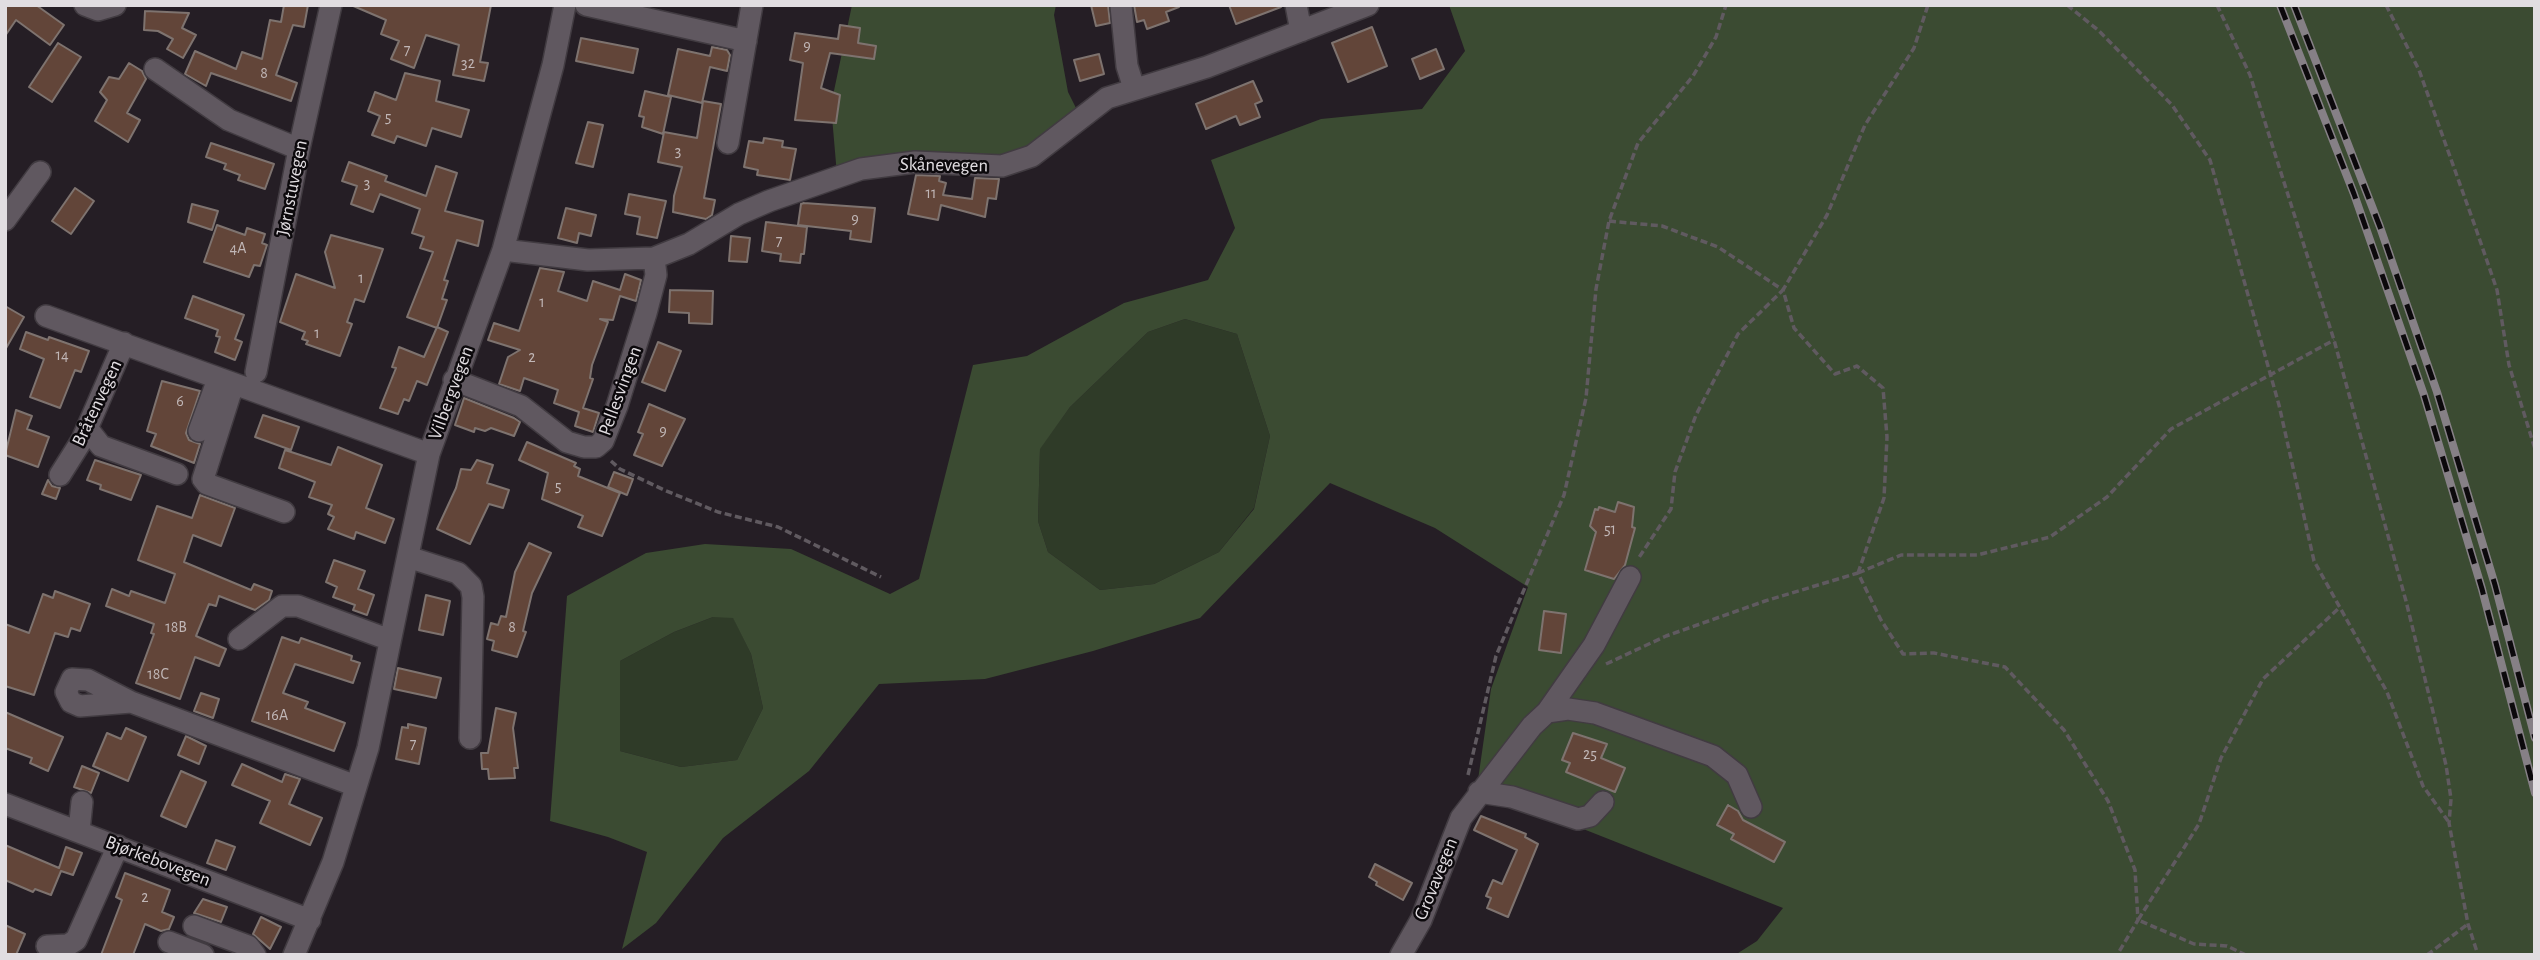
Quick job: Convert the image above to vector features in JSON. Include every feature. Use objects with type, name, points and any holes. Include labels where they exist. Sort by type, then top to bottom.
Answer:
[{"type":"street","points":[[85,5],[98,10],[115,5]]},
{"type":"street","name":"Jørnstuvegen","points":[[256,372],[299,149],[331,5]]},
{"type":"street","name":"Vilbergvegen","points":[[294,955],[337,849],[368,748],[429,454],[503,250],[553,65],[565,5]]},
{"type":"street","points":[[586,5],[746,41]]},
{"type":"street","points":[[728,143],[752,5]]},
{"type":"street","points":[[1296,5],[1301,31]]},
{"type":"street","name":"Skånevegen","points":[[503,250],[588,260],[654,258],[689,244],[739,214],[769,201],[861,169],[915,162],[1002,166],[1032,156],[1093,106],[1134,88],[1207,66],[1368,5]]},
{"type":"street","points":[[1121,6],[1127,66],[1134,88]]},
{"type":"street","points":[[155,69],[229,120],[299,149]]},
{"type":"street","points":[[5,220],[40,172]]},
{"type":"street","name":"Pellesvingen","points":[[454,380],[522,406],[567,442],[596,447],[603,441],[617,406],[646,313],[656,275],[654,258]]},
{"type":"street","points":[[46,316],[124,343]]},
{"type":"street","name":"Bråtenvegen","points":[[60,475],[88,428],[124,343],[225,382],[429,454]]},
{"type":"street","points":[[199,431],[225,382]]},
{"type":"street","points":[[225,382],[203,480],[207,484],[284,512]]},
{"type":"street","points":[[88,428],[101,446],[177,474]]},
{"type":"street","points":[[408,557],[457,573],[471,586],[470,738]]},
{"type":"street","name":"Grovavegen","points":[[1401,955],[1421,919],[1472,792],[1547,712],[1605,629],[1630,577]]},
{"type":"street","points":[[239,639],[282,606],[298,606],[390,640]]},
{"type":"street","points":[[131,702],[356,786]]},
{"type":"street","points":[[1547,712],[1568,709],[1595,713],[1713,756],[1737,775],[1751,807]]},
{"type":"street","points":[[1472,792],[1512,797],[1578,819],[1590,816],[1603,802]]},
{"type":"street","points":[[79,831],[82,802]]},
{"type":"street","name":"Bjørkebovegen","points":[[5,804],[310,920]]},
{"type":"street","points":[[47,946],[68,945],[76,940],[118,846]]},
{"type":"street","points":[[194,926],[248,946],[256,955]]},
{"type":"street","points":[[169,942],[202,955]]},
{"type":"path","points":[[1472,792],[1496,656],[1564,495],[1586,398],[1596,289],[1609,221],[1638,143],[1693,76],[1716,37],[1727,5]]},
{"type":"path","points":[[1630,577],[1643,548],[1671,509],[1675,472],[1696,415],[1738,334],[1783,290],[1827,215],[1865,125],[1914,48],[1928,5]]},
{"type":"path","points":[[2067,5],[2098,30],[2172,106],[2210,160],[2305,507],[2314,561],[2387,692],[2423,786],[2449,823]]},
{"type":"path","points":[[2217,5],[2250,75],[2334,340],[2406,601],[2446,765],[2451,799],[2449,823],[2468,924],[2478,955]]},
{"type":"path","points":[[2386,5],[2419,70],[2497,290],[2509,365],[2535,449]]},
{"type":"path","points":[[1609,221],[1662,226],[1718,247],[1783,290],[1794,328],[1835,374],[1857,366],[1883,388],[1887,438],[1884,499],[1858,573],[1881,620],[1903,654],[1934,653],[2005,667],[2064,730],[2108,801],[2135,870],[2138,919]]},
{"type":"path","points":[[1598,668],[1666,636],[1765,601],[1858,573],[1901,555],[1977,555],[2050,537],[2107,497],[2171,429],[2334,340]]},
{"type":"path","points":[[596,447],[620,469],[664,490],[719,512],[778,527],[881,577]]},
{"type":"path","points":[[2116,955],[2199,824],[2221,758],[2263,679],[2339,608]]},
{"type":"path","points":[[2138,919],[2194,944],[2227,946],[2246,955]]},
{"type":"path","points":[[2427,955],[2468,924]]},
{"type":"green space","points":[[852,5],[1056,5],[1054,15],[1068,92],[1080,116],[1005,166],[837,175],[831,105]]},
{"type":"green space","points":[[1449,5],[2535,5],[2535,955],[1735,955],[1757,941],[1783,908],[1477,787],[1491,689],[1528,587],[1435,528],[1330,483],[1200,618],[1093,651],[985,679],[879,684],[809,771],[723,838],[656,923],[622,949],[647,852],[608,837],[550,821],[567,596],[646,553],[705,544],[791,549],[890,594],[919,579],[973,365],[1027,356],[1124,303],[1208,280],[1235,228],[1211,160],[1321,119],[1422,109],[1465,51]],"holes":[[[1185,319],[1237,334],[1270,436],[1254,509],[1219,552],[1154,584],[1100,590],[1048,552],[1038,521],[1040,449],[1070,407],[1148,332]],[[713,617],[733,618],[751,654],[763,708],[737,760],[681,767],[620,751],[620,661],[674,632]]]},
{"type":"green space","points":[[1185,319],[1237,334],[1270,436],[1254,508],[1219,552],[1154,584],[1100,590],[1048,552],[1038,521],[1040,448],[1070,407],[1148,332]]},
{"type":"green space","points":[[713,617],[733,617],[751,654],[763,708],[737,760],[681,767],[620,751],[620,661],[674,632]]},
{"type":"building","points":[[5,5],[36,5],[64,25],[50,45],[16,20],[5,36]]},
{"type":"building","points":[[284,5],[308,5],[304,27],[293,25],[276,75],[297,83],[291,101],[211,73],[206,86],[185,74],[195,51],[236,69],[242,52],[262,59],[270,20],[281,22]]},
{"type":"building","points":[[351,5],[491,5],[480,62],[488,63],[484,81],[453,75],[459,45],[426,35],[414,68],[391,59],[399,41],[381,34],[386,20]]},
{"type":"building","points":[[1091,5],[1108,5],[1110,23],[1096,26]]},
{"type":"building","points":[[1134,5],[1179,7],[1166,12],[1169,21],[1147,29],[1144,20],[1137,22]]},
{"type":"building","points":[[1229,5],[1281,5],[1281,7],[1236,24]]},
{"type":"building","points":[[145,11],[189,13],[182,28],[196,35],[183,58],[167,49],[173,39],[158,31],[144,30]]},
{"type":"building","points":[[840,25],[860,28],[858,43],[876,46],[874,59],[830,53],[821,88],[840,95],[836,123],[795,120],[803,63],[790,60],[795,33],[838,39]]},
{"type":"building","points":[[1372,27],[1387,66],[1348,82],[1332,43]]},
{"type":"building","points":[[581,38],[638,49],[633,73],[576,61]]},
{"type":"building","points":[[58,43],[81,57],[52,102],[29,87]]},
{"type":"building","points":[[712,47],[727,50],[730,55],[727,71],[710,67],[702,103],[668,95],[678,49],[710,56]]},
{"type":"building","points":[[1436,49],[1444,69],[1420,79],[1412,59]]},
{"type":"building","points":[[1099,54],[1104,74],[1080,81],[1074,60]]},
{"type":"building","points":[[129,63],[142,71],[146,79],[127,113],[140,120],[128,142],[95,121],[107,100],[100,92],[109,77],[119,79]]},
{"type":"building","points":[[405,73],[440,81],[436,101],[469,110],[461,137],[432,128],[426,146],[397,136],[394,143],[372,135],[380,116],[368,111],[375,92],[396,100]]},
{"type":"building","points":[[1253,81],[1262,101],[1255,104],[1260,117],[1240,125],[1236,116],[1206,129],[1196,104]]},
{"type":"building","points":[[645,91],[671,97],[663,134],[642,127],[644,117],[639,116]]},
{"type":"building","points":[[703,101],[721,104],[704,198],[715,200],[712,215],[706,219],[673,212],[674,196],[682,167],[658,162],[664,132],[697,138]]},
{"type":"building","points":[[588,122],[603,125],[593,167],[576,163]]},
{"type":"building","points":[[764,138],[783,141],[782,147],[796,149],[790,180],[757,175],[758,170],[744,167],[749,141],[763,143]]},
{"type":"building","points":[[211,143],[274,164],[265,189],[238,180],[240,175],[224,169],[226,164],[206,157]]},
{"type":"building","points":[[349,162],[387,176],[385,181],[426,196],[436,166],[457,173],[445,211],[483,221],[478,246],[457,240],[444,280],[448,281],[442,299],[447,300],[437,328],[407,317],[433,252],[420,248],[424,237],[412,233],[420,209],[380,194],[373,212],[351,204],[357,186],[342,181]]},
{"type":"building","points":[[916,175],[940,176],[939,181],[946,183],[943,195],[972,199],[975,178],[999,179],[996,199],[988,198],[985,217],[941,205],[938,220],[908,214]]},
{"type":"building","points":[[75,188],[94,201],[71,234],[52,221]]},
{"type":"building","points":[[629,194],[666,201],[657,238],[637,234],[640,217],[625,214]]},
{"type":"building","points":[[192,204],[218,211],[212,230],[188,222]]},
{"type":"building","points":[[801,204],[875,208],[871,242],[850,239],[851,231],[798,225]]},
{"type":"building","points":[[566,208],[596,215],[591,236],[579,233],[577,243],[558,238]]},
{"type":"building","points":[[766,222],[807,227],[804,254],[801,254],[800,263],[780,261],[781,254],[762,251]]},
{"type":"building","points":[[217,225],[245,235],[247,228],[265,234],[262,243],[267,245],[260,266],[254,265],[249,277],[204,262]]},
{"type":"building","points":[[331,235],[383,249],[364,302],[355,299],[347,322],[352,324],[340,356],[306,344],[308,341],[302,339],[305,332],[280,322],[296,274],[335,288],[325,252]]},
{"type":"building","points":[[731,236],[750,238],[747,262],[729,261]]},
{"type":"building","points":[[540,268],[564,272],[558,291],[587,301],[593,281],[620,290],[625,274],[641,280],[636,301],[620,296],[613,320],[600,319],[608,322],[592,365],[590,378],[593,379],[583,408],[599,413],[593,432],[575,426],[579,412],[554,403],[558,390],[524,378],[520,391],[499,384],[508,357],[520,350],[488,340],[494,323],[519,331]]},
{"type":"building","points":[[670,290],[713,291],[712,324],[689,323],[689,313],[669,312]]},
{"type":"building","points":[[193,296],[244,315],[235,339],[242,342],[235,360],[215,352],[220,337],[216,336],[218,330],[185,318]]},
{"type":"building","points":[[5,306],[24,317],[5,350]]},
{"type":"building","points":[[437,327],[448,332],[427,385],[417,381],[409,401],[404,399],[398,414],[380,408],[396,368],[392,367],[399,347],[424,357]]},
{"type":"building","points":[[26,332],[89,351],[81,372],[75,370],[60,408],[30,397],[44,359],[20,349]]},
{"type":"building","points":[[658,342],[681,351],[665,391],[642,382]]},
{"type":"building","points":[[162,381],[200,391],[186,433],[189,440],[200,444],[194,463],[151,446],[156,434],[147,431]]},
{"type":"building","points":[[464,398],[520,422],[514,436],[491,428],[485,431],[475,428],[474,432],[455,425]]},
{"type":"building","points":[[649,404],[685,419],[662,466],[634,455],[643,434],[638,432]]},
{"type":"building","points":[[16,410],[32,416],[27,429],[49,437],[38,467],[5,455]]},
{"type":"building","points":[[263,415],[299,427],[291,450],[255,437]]},
{"type":"building","points":[[527,442],[576,463],[574,466],[580,469],[578,476],[620,493],[602,536],[578,527],[583,516],[542,499],[548,473],[519,460]]},
{"type":"building","points":[[338,447],[382,465],[366,508],[394,519],[385,543],[356,532],[354,539],[328,529],[334,517],[328,514],[332,505],[309,497],[315,482],[279,468],[285,450],[331,465]]},
{"type":"building","points":[[95,460],[141,475],[131,500],[100,489],[101,485],[87,480]]},
{"type":"building","points":[[477,460],[493,465],[487,483],[509,490],[503,508],[489,504],[470,544],[437,529],[456,488],[461,469],[471,470]]},
{"type":"building","points":[[614,472],[633,479],[627,495],[608,487]]},
{"type":"building","points":[[48,480],[52,486],[60,488],[56,499],[42,494]]},
{"type":"building","points":[[200,495],[235,508],[221,546],[193,535],[184,562],[251,590],[254,584],[272,591],[269,600],[255,610],[219,596],[216,606],[209,604],[196,636],[226,649],[219,666],[195,657],[180,699],[136,683],[154,634],[151,633],[154,624],[106,606],[112,589],[129,596],[131,591],[165,603],[175,574],[138,560],[157,506],[192,518]]},
{"type":"building","points":[[1618,502],[1634,507],[1632,527],[1635,528],[1625,565],[1614,579],[1585,570],[1596,532],[1590,526],[1595,509],[1598,510],[1599,507],[1615,512]]},
{"type":"building","points":[[529,543],[551,553],[532,593],[523,631],[526,632],[517,657],[492,650],[494,641],[487,639],[491,623],[498,625],[501,616],[506,617],[515,572]]},
{"type":"building","points":[[334,560],[365,571],[358,589],[374,595],[367,615],[353,610],[355,605],[333,597],[337,587],[326,582]]},
{"type":"building","points":[[55,591],[90,604],[80,631],[71,628],[68,637],[55,633],[34,695],[5,686],[5,624],[29,633],[43,594],[53,598]]},
{"type":"building","points":[[426,595],[450,601],[443,635],[419,630]]},
{"type":"building","points":[[1544,611],[1566,614],[1561,653],[1539,650]]},
{"type":"building","points":[[282,637],[299,643],[301,638],[352,656],[351,660],[360,663],[353,683],[295,664],[283,693],[308,702],[305,708],[345,723],[334,751],[252,721]]},
{"type":"building","points":[[398,668],[441,678],[436,698],[394,689]]},
{"type":"building","points":[[201,693],[219,699],[213,718],[194,711]]},
{"type":"building","points":[[496,708],[516,713],[513,728],[518,768],[514,768],[515,778],[489,779],[488,769],[482,769],[481,753],[488,753]]},
{"type":"building","points":[[5,712],[63,737],[48,771],[30,763],[32,758],[5,748]]},
{"type":"building","points":[[408,724],[426,728],[419,764],[396,759],[402,727],[408,728]]},
{"type":"building","points":[[126,728],[146,737],[128,781],[93,766],[107,733],[121,739]]},
{"type":"building","points":[[1573,733],[1607,744],[1601,758],[1625,768],[1615,792],[1566,772],[1570,763],[1562,760]]},
{"type":"building","points":[[186,736],[206,746],[199,764],[178,755]]},
{"type":"building","points":[[242,764],[282,782],[285,774],[300,779],[289,804],[322,818],[310,845],[260,823],[270,801],[232,785]]},
{"type":"building","points":[[82,766],[99,773],[91,793],[74,787]]},
{"type":"building","points":[[181,771],[206,782],[186,827],[161,816]]},
{"type":"building","points":[[1728,805],[1738,811],[1743,820],[1785,842],[1774,862],[1731,839],[1734,834],[1717,825]]},
{"type":"building","points":[[1481,816],[1526,834],[1525,837],[1538,844],[1508,917],[1487,908],[1491,898],[1486,896],[1493,880],[1502,884],[1517,850],[1474,830]]},
{"type":"building","points":[[216,840],[235,847],[226,870],[207,863]]},
{"type":"building","points":[[5,845],[59,868],[66,847],[82,853],[73,875],[61,871],[51,895],[35,889],[33,892],[5,880]]},
{"type":"building","points":[[1375,864],[1412,883],[1403,900],[1376,885],[1377,882],[1369,877]]},
{"type":"building","points":[[125,873],[170,890],[162,912],[174,917],[169,929],[161,931],[145,924],[133,955],[101,955],[122,900],[116,897]]},
{"type":"building","points":[[203,899],[227,907],[221,922],[194,913]]},
{"type":"building","points":[[261,917],[281,927],[270,949],[253,934]]},
{"type":"building","points":[[5,925],[25,934],[16,955],[5,955]]},
{"type":"railway","points":[[2280,5],[2354,194],[2424,395],[2482,589],[2535,793]]},
{"type":"railway","points":[[2294,5],[2380,227],[2437,392],[2495,585],[2535,738]]}]
